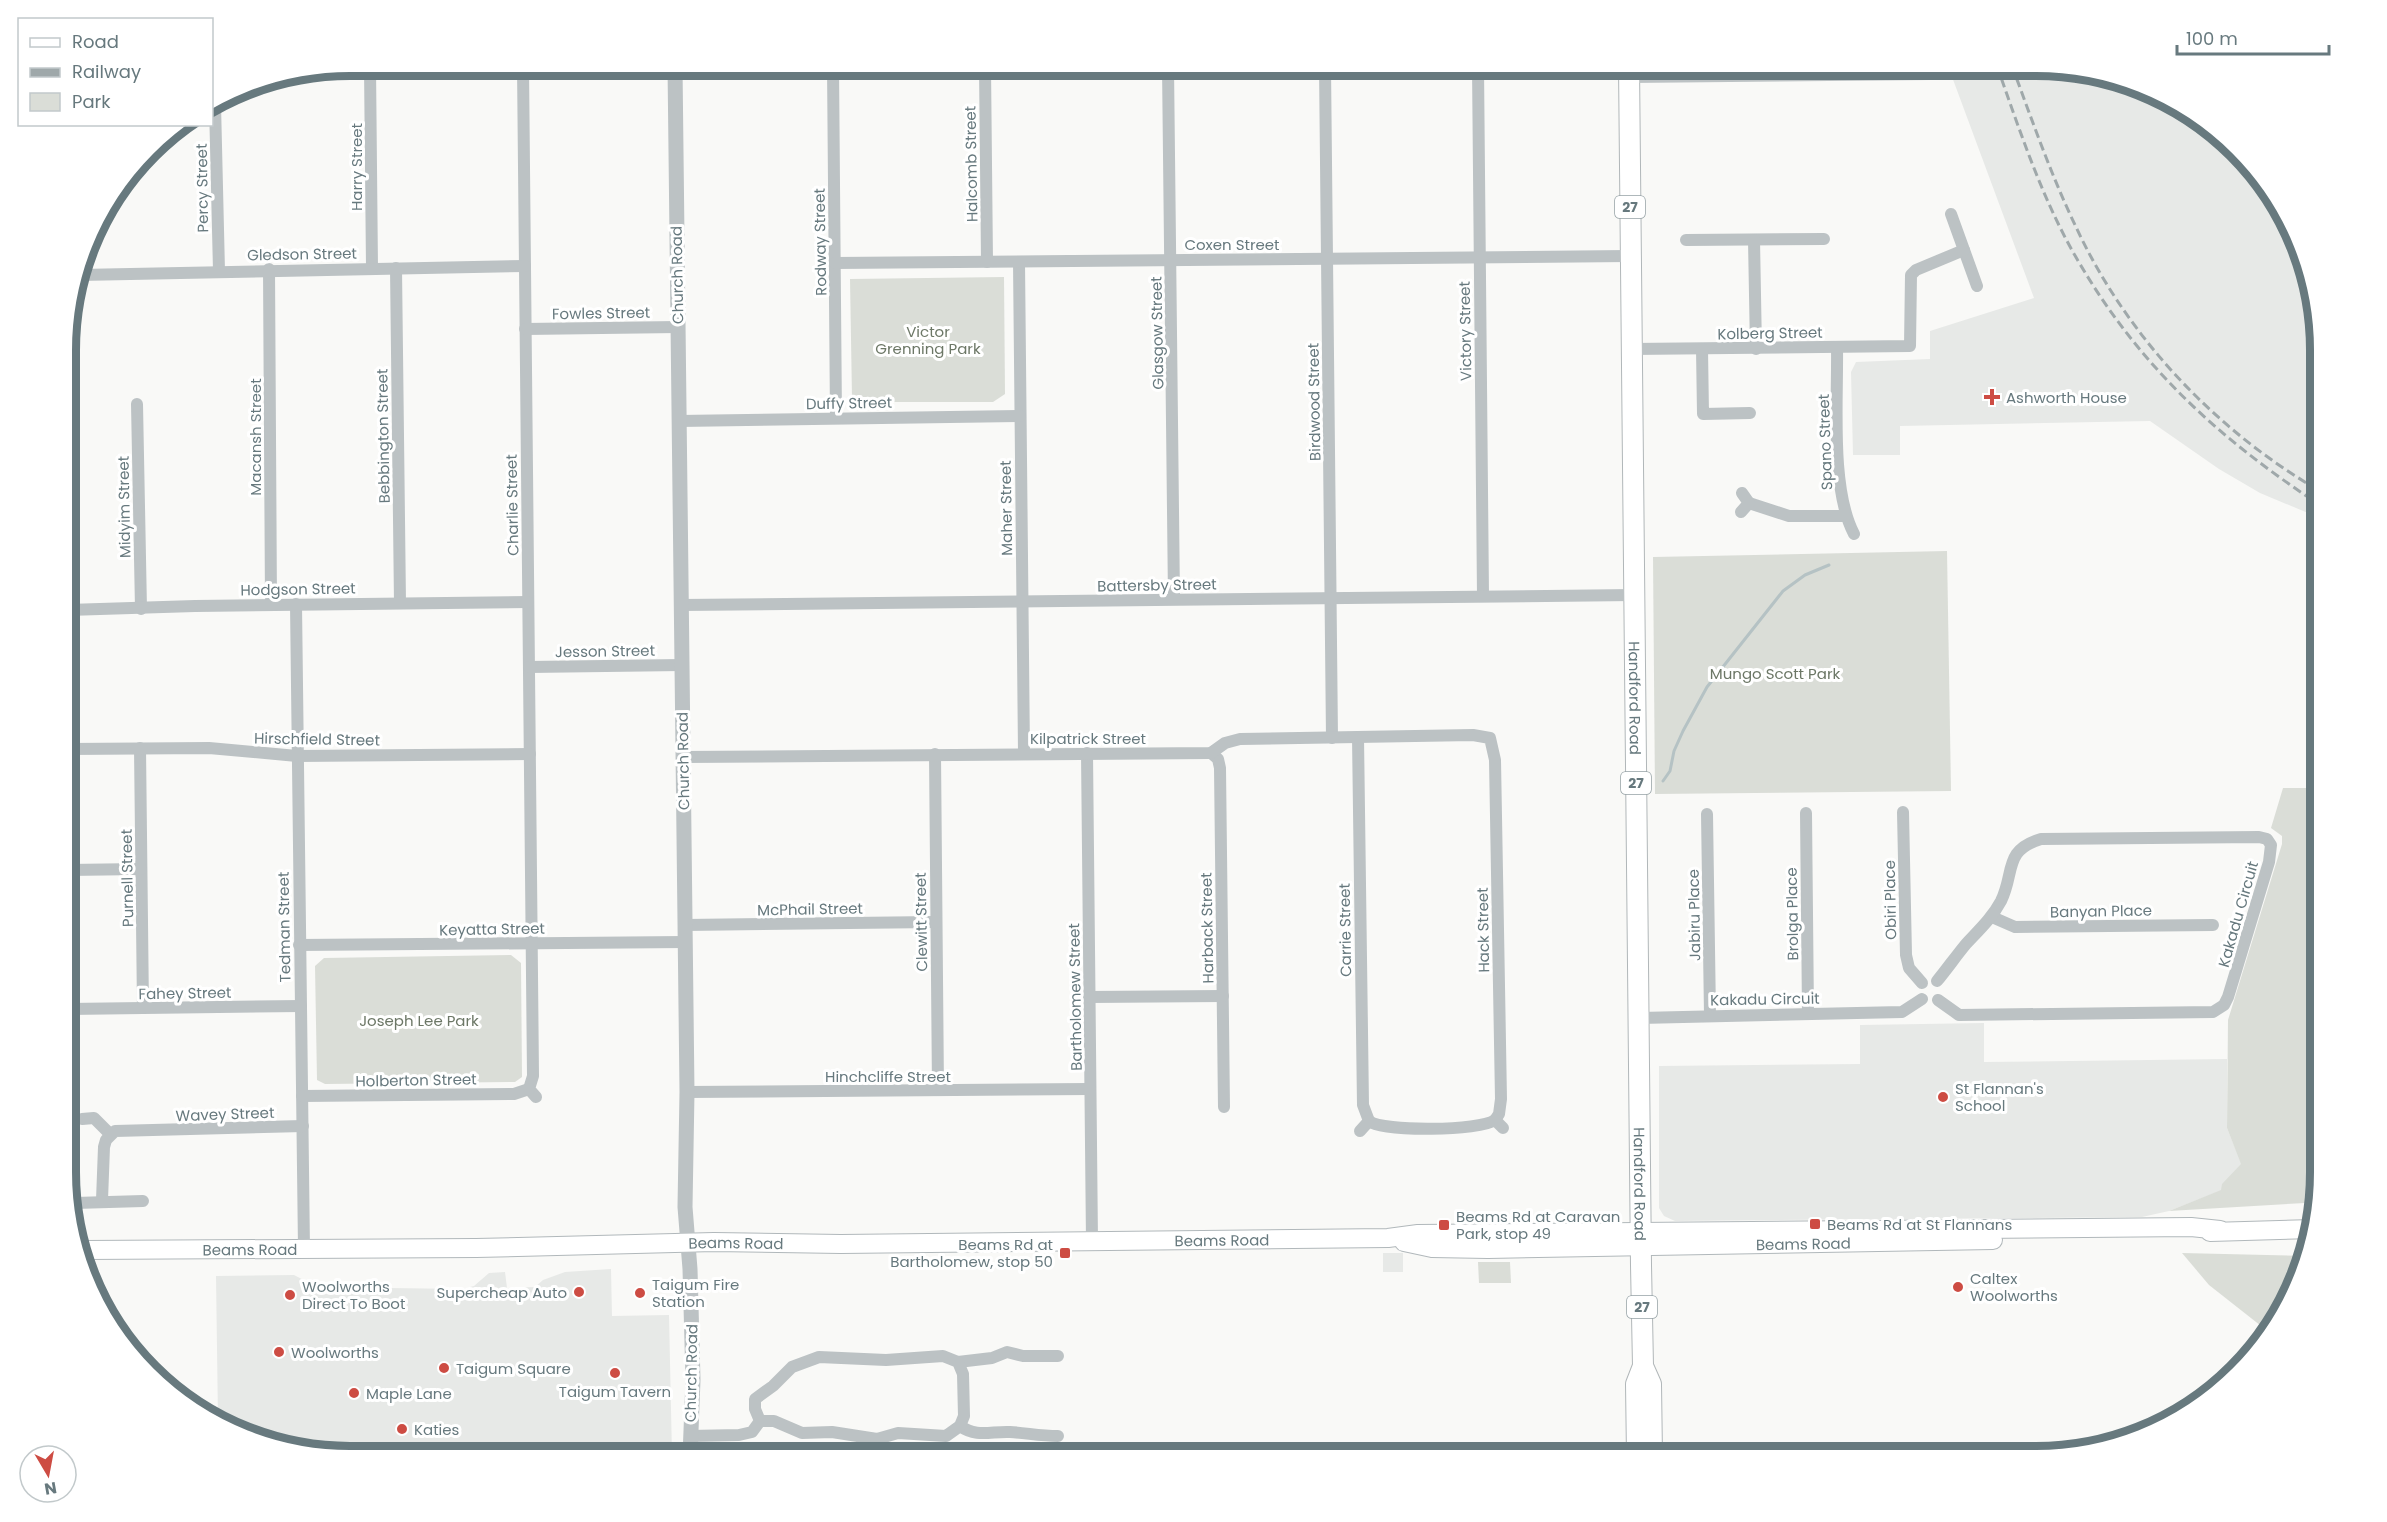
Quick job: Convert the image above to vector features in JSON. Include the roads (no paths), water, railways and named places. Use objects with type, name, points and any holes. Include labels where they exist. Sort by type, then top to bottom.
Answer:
[{"type":"main road","name":"Handford Road","points":[[1629,76],[1630,349],[1643,1366],[1636,1384],[1637,1446]]},
{"type":"main road","name":"Beams Road","points":[[88,1250],[1388,1238],[1446,1249],[1641,1240],[1960,1242],[2220,1230],[2304,1229]]},
{"type":"main road","name":"Handford Road","points":[[1643,1366],[1651,1384],[1652,1446]]},
{"type":"street","name":"Harry Street","points":[[370,76],[372,268]]},
{"type":"street","name":"Charlie Street","points":[[523,76],[532,943]]},
{"type":"street","name":"Church Road","points":[[675,76],[687,1092],[686,1207],[693,1380],[690,1446]]},
{"type":"street","name":"Rodway Street","points":[[833,76],[836,418]]},
{"type":"street","name":"Halcomb Street","points":[[985,76],[987,262]]},
{"type":"street","name":"Glasgow Street","points":[[1168,76],[1174,599]]},
{"type":"street","name":"Birdwood Street","points":[[1325,76],[1332,738]]},
{"type":"street","name":"Victory Street","points":[[1478,76],[1483,596]]},
{"type":"street","name":"Percy Street","points":[[214,112],[219,271]]},
{"type":"street","points":[[1951,214],[1977,286]]},
{"type":"street","points":[[1686,240],[1824,239]]},
{"type":"street","points":[[1754,240],[1756,349]]},
{"type":"street","name":"Kolberg Street","points":[[1630,349],[1910,346],[1911,275],[1916,270],[1964,250]]},
{"type":"street","name":"Coxen Street","points":[[835,263],[1629,256]]},
{"type":"street","name":"Maher Street","points":[[1019,262],[1024,753]]},
{"type":"street","name":"Gledson Street","points":[[87,275],[269,269],[525,266]]},
{"type":"street","name":"Bebbington Street","points":[[396,268],[400,603]]},
{"type":"street","name":"Macansh Street","points":[[269,269],[272,604]]},
{"type":"street","name":"Fowles Street","points":[[525,329],[678,327]]},
{"type":"street","name":"Spano Street","points":[[1837,347],[1839,474],[1845,516],[1854,534]]},
{"type":"street","points":[[1702,349],[1703,414],[1750,413]]},
{"type":"street","name":"Midyim Street","points":[[137,404],[141,609]]},
{"type":"street","name":"Duffy Street","points":[[679,421],[1020,416]]},
{"type":"street","points":[[1744,503],[1789,516],[1845,516]]},
{"type":"street","name":"Battersby Street","points":[[681,605],[1634,595]]},
{"type":"street","name":"Hodgson Street","points":[[76,610],[272,604],[528,602]]},
{"type":"street","name":"Tedman Street","points":[[296,604],[304,1249]]},
{"type":"street","name":"Jesson Street","points":[[529,667],[682,665]]},
{"type":"street","name":"Kilpatrick Street","points":[[683,757],[1211,753],[1235,739],[1473,735],[1490,738]]},
{"type":"street","name":"Carrie Street","points":[[1358,737],[1363,1105],[1369,1121]]},
{"type":"street","name":"Hack Street","points":[[1369,1121],[1386,1128],[1477,1127],[1499,1124],[1501,1099],[1495,760],[1490,738]]},
{"type":"street","name":"Purnell Street","points":[[140,748],[143,1008]]},
{"type":"street","name":"Hirschfield Street","points":[[76,749],[208,748],[297,756],[530,754]]},
{"type":"street","name":"Bartholomew Street","points":[[1087,753],[1092,1241]]},
{"type":"street","name":"Harback Street","points":[[1211,753],[1218,759],[1220,768],[1224,1107]]},
{"type":"street","name":"Clewitt Street","points":[[934,754],[938,1090]]},
{"type":"street","name":"Obiri Place","points":[[1903,812],[1906,955],[1909,968],[1922,983]]},
{"type":"street","name":"Brolga Place","points":[[1806,813],[1809,1014]]},
{"type":"street","name":"Jabiru Place","points":[[1707,814],[1710,1015]]},
{"type":"street","name":"Kakadu Circuit","points":[[1937,981],[1992,917],[2002,899],[2014,858],[2019,849],[2041,839],[2259,837],[2267,839],[2271,845],[2269,861],[2228,998],[2218,1010],[2213,1012],[1959,1015],[1938,1000]]},
{"type":"street","points":[[76,870],[141,869]]},
{"type":"street","name":"Banyan Place","points":[[1992,917],[2015,927],[2213,925]]},
{"type":"street","name":"McPhail Street","points":[[685,925],[936,922]]},
{"type":"street","name":"Keyatta Street","points":[[299,945],[685,942]]},
{"type":"street","name":"Holberton Street","points":[[302,1096],[533,1093],[532,943]]},
{"type":"street","points":[[1931,979],[1937,981],[1942,990],[1938,1000],[1931,1003],[1922,999],[1919,989],[1922,983],[1931,979]]},
{"type":"street","points":[[1089,997],[1223,996]]},
{"type":"street","name":"Kakadu Circuit","points":[[1640,1017],[1902,1012],[1922,999]]},
{"type":"street","name":"Fahey Street","points":[[76,1009],[301,1006]]},
{"type":"street","name":"Hinchcliffe Street","points":[[687,1092],[1090,1089]]},
{"type":"street","points":[[82,1119],[94,1118],[110,1134],[104,1147],[102,1200]]},
{"type":"street","points":[[1360,1131],[1369,1121]]},
{"type":"street","name":"Wavey Street","points":[[110,1134],[115,1131],[303,1126]]},
{"type":"street","points":[[78,1203],[102,1200],[143,1201]]},
{"type":"street","points":[[760,1421],[755,1409],[755,1399],[773,1386],[792,1367],[804,1360],[829,1356],[886,1360],[922,1355],[943,1356],[958,1362],[992,1358],[1007,1352],[1023,1356],[1058,1356]]},
{"type":"street","points":[[760,1421],[774,1421],[802,1433],[832,1432],[877,1439],[898,1433],[946,1436],[960,1426],[964,1416],[963,1374],[958,1362]]},
{"type":"street","points":[[690,1436],[739,1435],[752,1432],[760,1421]]},
{"type":"street","points":[[960,1426],[976,1434],[1008,1432],[1034,1436],[1058,1436]]},
{"type":"waterway","points":[[1663,781],[1670,771],[1674,751],[1683,731],[1707,687],[1783,591],[1805,575],[1829,565]]},
{"type":"railway","points":[[2001,76],[2032,164],[2053,213],[2101,298],[2154,366],[2184,397],[2248,453],[2310,498]]},
{"type":"railway","points":[[2016,76],[2042,147],[2076,227],[2121,306],[2178,378],[2211,410],[2245,440],[2310,485]]},
{"type":"place","name":"Ashworth House","points":[[1992,397]]},
{"type":"place","name":"St Flannan's School","points":[[1943,1097]]},
{"type":"place","name":"Beams Rd at St Flannans","points":[[1815,1224]]},
{"type":"place","name":"Beams Rd at Caravan Park, stop 49","points":[[1444,1225]]},
{"type":"place","name":"Beams Rd at Bartholomew, stop 50","points":[[1065,1253]]},
{"type":"place","name":"Caltex Woolworths","points":[[1958,1287]]},
{"type":"place","name":"Supercheap Auto","points":[[579,1292]]},
{"type":"place","name":"Taigum Fire Station","points":[[640,1293]]},
{"type":"place","name":"Woolworths Direct To Boot","points":[[290,1295]]},
{"type":"place","name":"Woolworths","points":[[279,1352]]},
{"type":"place","name":"Taigum Square","points":[[444,1368]]},
{"type":"place","name":"Taigum Tavern","points":[[615,1373]]},
{"type":"place","name":"Maple Lane","points":[[354,1393]]},
{"type":"place","name":"Katies","points":[[402,1429]]},
{"type":"park label","name":"Victor Grenning Park","points":[[928,340]]},
{"type":"park label","name":"Mungo Scott Park","points":[[1775,673]]},
{"type":"park label","name":"Joseph Lee Park","points":[[419,1020]]}]
